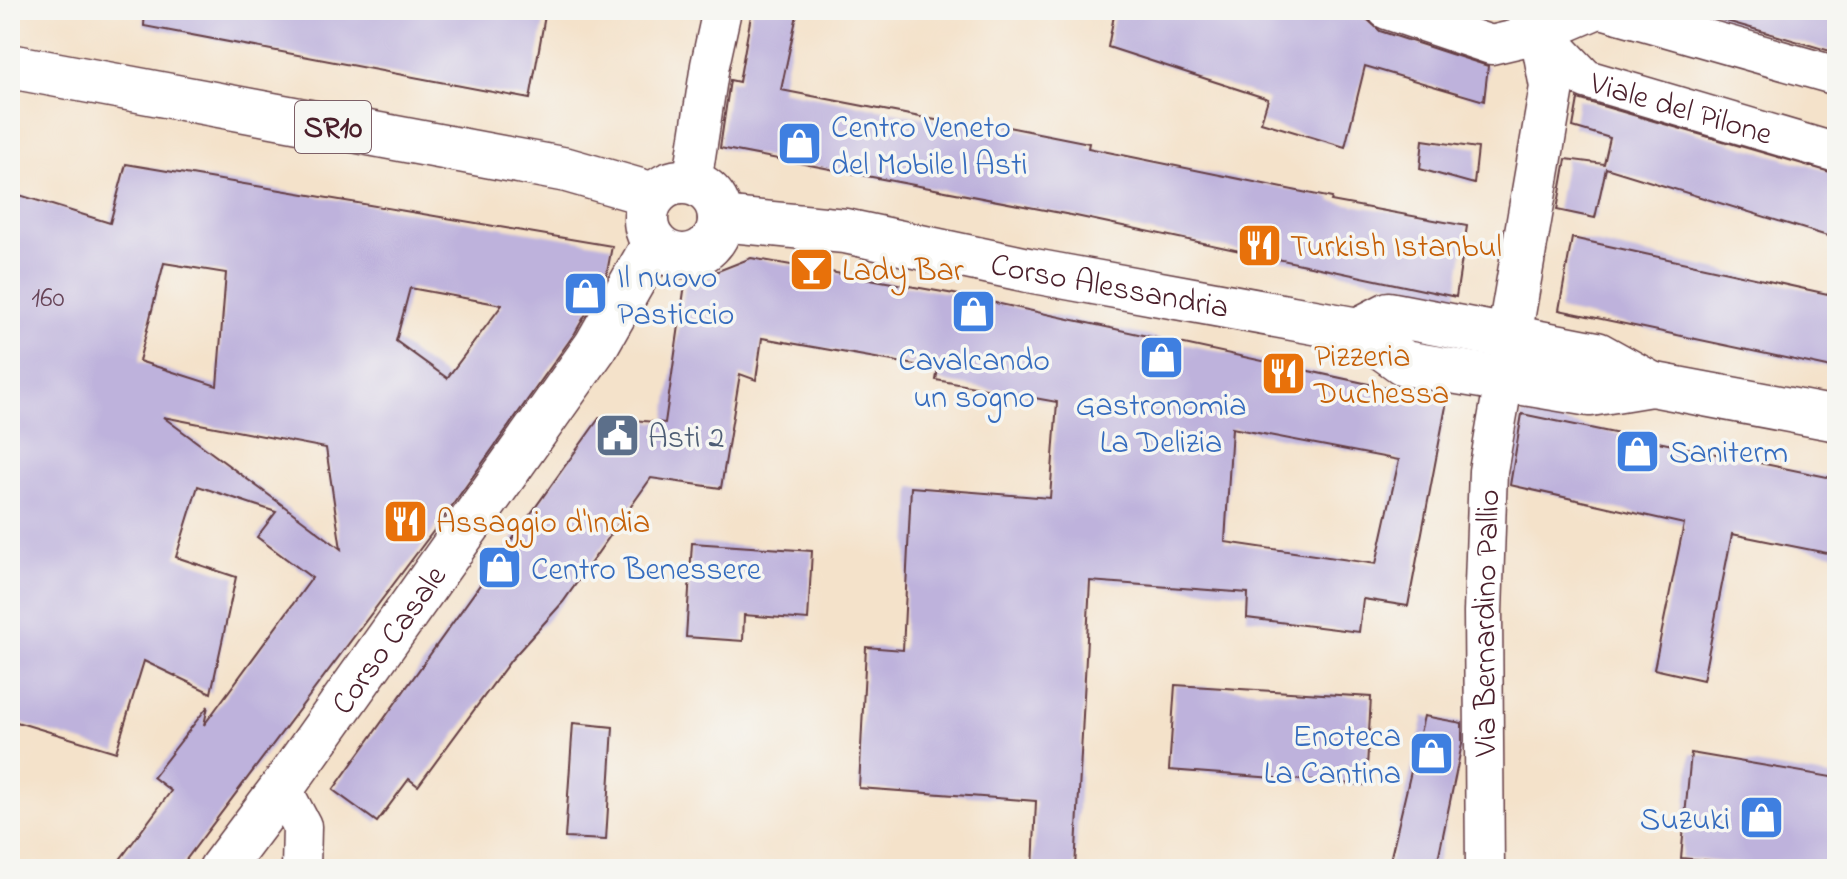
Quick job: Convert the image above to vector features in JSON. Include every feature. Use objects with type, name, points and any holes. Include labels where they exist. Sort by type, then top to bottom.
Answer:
[{"type":"main road","points":[[1509,337],[1552,87],[1539,18]]},
{"type":"main road","name":"SR10","points":[[10,66],[673,189]]},
{"type":"main road","points":[[673,189],[712,197],[720,219],[712,243],[702,252],[690,256],[676,257],[664,252],[654,244],[645,225],[648,204],[673,189]]},
{"type":"main road","name":"Corso Alessandria","points":[[720,219],[845,231],[1028,270],[1358,330],[1404,363],[1590,394],[1651,384]]},
{"type":"main road","name":"Corso Casale","points":[[221,869],[596,346],[654,244]]},
{"type":"main road","name":"Corso Alessandria","points":[[1358,330],[1389,314],[1597,354],[1651,384],[1837,419]]},
{"type":"street","points":[[673,189],[710,65],[722,10]]},
{"type":"street","name":"Viale del Pilone","points":[[1387,10],[1491,45],[1539,18],[1596,10]]},
{"type":"street","name":"Viale del Pilone","points":[[1605,10],[1837,76]]},
{"type":"street","name":"Viale del Pilone","points":[[1539,18],[1586,79],[1837,153]]},
{"type":"street","name":"Via Bernardino Pallio","points":[[1485,869],[1483,612],[1488,471],[1504,380]]},
{"type":"street","points":[[282,788],[302,826],[301,869]]},
{"type":"building","points":[[145,10],[546,10],[530,99],[144,26]]},
{"type":"building","points":[[752,10],[798,10],[781,90],[982,129],[983,122],[1089,143],[1088,148],[1332,198],[1331,201],[1467,226],[1456,297],[1076,216],[720,148],[730,80],[739,82]]},
{"type":"building","points":[[1115,10],[1337,10],[1368,20],[1380,31],[1488,66],[1484,101],[1365,66],[1345,147],[1261,122],[1268,99],[1108,47]]},
{"type":"building","points":[[1717,10],[1837,10],[1837,53],[1716,18]]},
{"type":"building","points":[[1578,99],[1837,174],[1837,239],[1606,168],[1595,218],[1557,210],[1566,159],[1604,164],[1610,138],[1573,127]]},
{"type":"building","points":[[1423,140],[1478,148],[1474,184],[1420,169]]},
{"type":"building","points":[[126,164],[612,246],[606,278],[575,333],[444,517],[179,869],[113,869],[171,791],[153,777],[208,706],[204,725],[312,578],[257,537],[276,512],[198,486],[176,557],[236,577],[211,693],[144,661],[116,752],[10,720],[10,192],[110,223]],"holes":[[[164,263],[226,273],[217,386],[139,361]],[[410,288],[502,305],[447,378],[396,341]],[[163,417],[326,448],[341,549]]]},
{"type":"building","points":[[1572,238],[1837,296],[1837,369],[1559,310]]},
{"type":"building","points":[[751,258],[954,294],[1447,401],[1408,606],[1363,599],[1359,632],[1247,618],[1248,593],[1090,581],[1075,869],[1033,869],[1036,801],[859,788],[866,647],[903,650],[911,487],[1050,498],[1057,402],[936,380],[938,369],[762,338],[756,380],[740,374],[721,488],[651,478],[563,602],[511,660],[418,786],[409,779],[377,822],[333,790],[600,417],[665,423],[685,284]],"holes":[[[1232,428],[1399,460],[1376,564],[1225,542]]]},
{"type":"building","points":[[1522,414],[1837,479],[1837,555],[1732,534],[1703,680],[1654,669],[1684,524],[1510,485]]},
{"type":"building","points":[[692,543],[812,551],[808,620],[744,615],[743,641],[686,637]]},
{"type":"building","points":[[1175,685],[1371,697],[1366,785],[1169,770]]},
{"type":"building","points":[[1424,716],[1462,723],[1462,744],[1436,869],[1388,869]]},
{"type":"building","points":[[573,723],[613,727],[606,840],[565,838]]},
{"type":"building","name":"Suzuki","points":[[1691,753],[1837,778],[1837,869],[1792,869],[1681,858]]},
{"type":"place","name":"Centro Veneto del Mobile | Asti","points":[[800,144]]},
{"type":"place","name":"Turkish Istanbul","points":[[1259,245]]},
{"type":"place","name":"Lady Bar","points":[[811,269]]},
{"type":"place","name":"Il nuovo Pasticcio","points":[[586,294]]},
{"type":"place","name":"Cavalcando un sogno","points":[[974,312]]},
{"type":"place","name":"Gastronomia La Delizia","points":[[1161,357]]},
{"type":"place","name":"Pizzeria Duchessa","points":[[1283,373]]},
{"type":"place","name":"Asti 2","points":[[617,436]]},
{"type":"place","name":"Saniterm","points":[[1638,451]]},
{"type":"place","name":"Assaggio d'India","points":[[405,521]]},
{"type":"place","name":"Centro Benessere","points":[[500,568]]},
{"type":"place","name":"Enoteca La Cantina","points":[[1432,753]]},
{"type":"place","name":"Suzuki","points":[[1761,818]]}]
